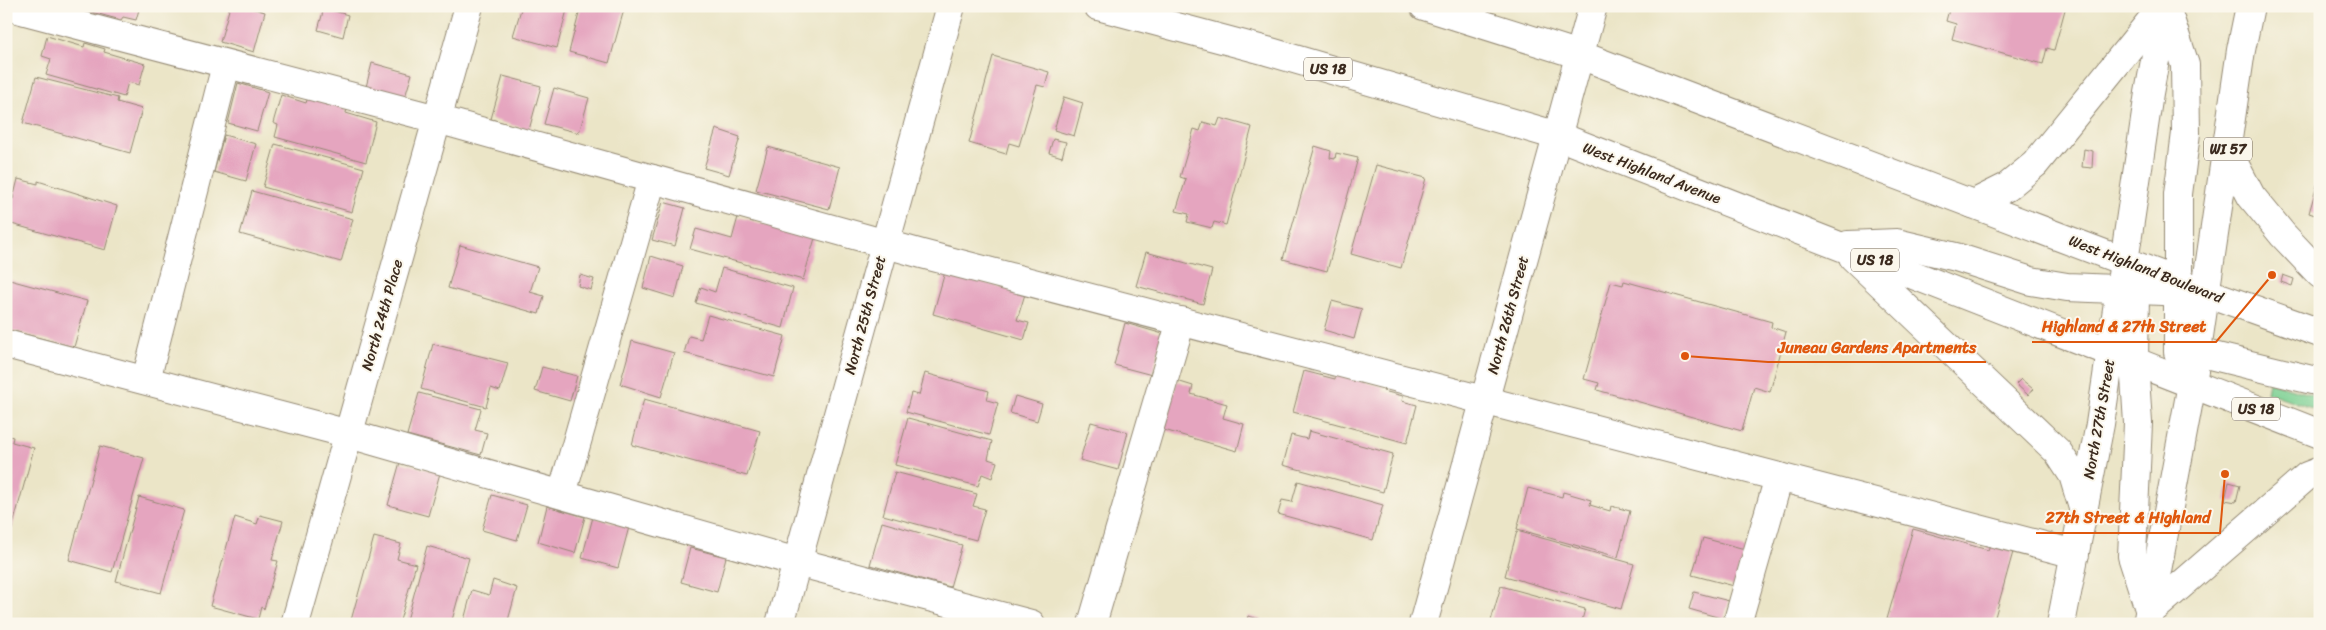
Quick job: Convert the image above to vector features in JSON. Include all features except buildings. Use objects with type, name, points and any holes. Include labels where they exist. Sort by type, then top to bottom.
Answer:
[{"type":"main road","points":[[6,6],[437,119],[885,244],[2075,554]]},
{"type":"main road","name":"North 24th Place","points":[[295,624],[469,6]]},
{"type":"main road","name":"North 25th Street","points":[[780,624],[951,6]]},
{"type":"main road","name":"West Highland Avenue","points":[[1098,6],[1276,54],[1558,136],[2126,356],[2192,384]]},
{"type":"main road","points":[[1424,6],[1580,55],[1973,204],[2007,187],[2035,164],[2164,6]]},
{"type":"main road","name":"North 26th Street","points":[[1423,624],[1593,6]]},
{"type":"main road","points":[[2164,6],[2185,65],[2186,133],[2178,194],[2177,286],[2187,352]]},
{"type":"main road","name":"North 27th Street","points":[[2061,624],[2084,509],[2126,356],[2127,291],[2125,262],[2149,93],[2164,6]]},
{"type":"main road","name":"WI 57","points":[[2192,384],[2187,352],[2205,292],[2228,152],[2241,50],[2250,6]]},
{"type":"main road","points":[[146,380],[226,64]]},
{"type":"main road","points":[[2228,152],[2251,196],[2283,236],[2320,274]]},
{"type":"main road","points":[[562,494],[652,179]]},
{"type":"main road","name":"West Highland Boulevard","points":[[1973,204],[2125,262],[2177,286],[2205,292],[2320,332]]},
{"type":"main road","points":[[1842,247],[1897,243],[1956,257],[2031,280],[2067,286],[2127,291],[2177,286]]},
{"type":"main road","points":[[1842,247],[2058,452],[2073,475],[2084,509]]},
{"type":"main road","points":[[1092,624],[1181,321]]},
{"type":"main road","points":[[6,344],[349,434],[797,562],[1031,624]]},
{"type":"main road","points":[[2149,618],[2132,556],[2138,423],[2126,356],[2187,352],[2320,382]]},
{"type":"main road","points":[[2149,618],[2192,384]]},
{"type":"main road","name":"US 18","points":[[2192,384],[2320,434]]},
{"type":"main road","points":[[2149,618],[2307,476],[2320,471]]},
{"type":"main road","points":[[1737,624],[1779,477]]},
{"type":"green space","points":[[2269,382],[2320,397],[2320,411],[2267,392]]},
{"type":"place","name":"Highland & 27th Street","points":[[2272,275]]},
{"type":"place","name":"Juneau Gardens Apartments","points":[[1685,356]]},
{"type":"place","name":"27th Street & Highland","points":[[2225,474]]}]
